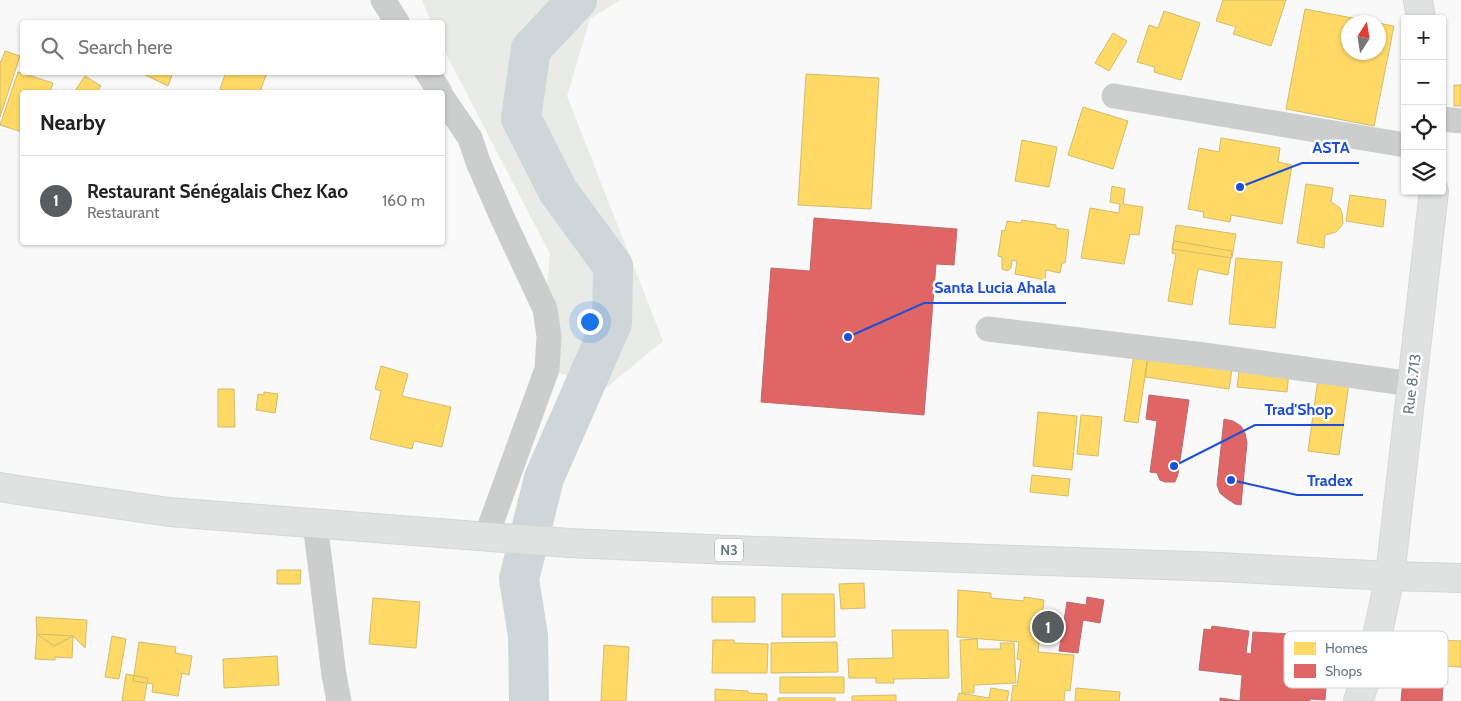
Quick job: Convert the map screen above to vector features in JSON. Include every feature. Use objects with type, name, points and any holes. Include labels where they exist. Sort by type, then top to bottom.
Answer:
[{"type":"main road","points":[[1418,0],[1420,15]]},
{"type":"main road","name":"Rue 8.713","points":[[1378,631],[1390,576],[1434,195]]},
{"type":"main road","name":"N3","points":[[0,486],[168,512],[569,544],[1220,567],[1461,578]]},
{"type":"main road","name":"Rue 8.713","points":[[1358,701],[1363,688]]},
{"type":"street","points":[[383,0],[396,20]]},
{"type":"street","points":[[429,75],[439,90]]},
{"type":"street","points":[[1114,96],[1401,144]]},
{"type":"street","points":[[445,101],[470,138],[478,162],[499,210],[545,309],[548,336],[547,369],[486,537]]},
{"type":"street","points":[[1446,120],[1461,121]]},
{"type":"street","points":[[988,329],[1204,355],[1412,384]]},
{"type":"street","points":[[315,524],[338,701]]},
{"type":"shaded area","points":[[422,0],[620,0],[590,19],[567,96],[663,341],[607,387],[547,369],[545,309],[550,254],[445,52],[445,20],[430,20]]},
{"type":"building: Homes","points":[[1223,0],[1286,0],[1271,46],[1233,34],[1236,27],[1216,21]]},
{"type":"building: Homes","points":[[1305,9],[1341,16],[1341,60],[1386,60],[1386,24],[1394,26],[1374,126],[1286,109]]},
{"type":"building: Homes","points":[[1164,11],[1200,23],[1181,80],[1154,72],[1155,67],[1137,62],[1149,25],[1158,28]]},
{"type":"building: Homes","points":[[1113,33],[1127,41],[1109,71],[1095,63]]},
{"type":"building: Homes","points":[[5,51],[20,56],[0,117],[0,61]]},
{"type":"building: Homes","points":[[18,72],[20,75],[28,75],[53,83],[51,90],[20,90],[20,131],[0,125]]},
{"type":"building: Homes","points":[[806,74],[879,78],[871,209],[798,205]]},
{"type":"building: Homes","points":[[145,75],[172,75],[168,86]]},
{"type":"building: Homes","points":[[225,75],[266,75],[261,90],[220,89]]},
{"type":"building: Homes","points":[[85,76],[101,86],[98,90],[75,90]]},
{"type":"building: Homes","points":[[1454,85],[1461,85],[1461,106],[1454,106]]},
{"type":"building: Homes","points":[[1083,107],[1128,121],[1113,169],[1068,155]]},
{"type":"building: Homes","points":[[1221,138],[1280,148],[1278,162],[1292,165],[1282,224],[1231,215],[1230,222],[1203,217],[1204,212],[1188,209],[1199,148],[1219,152]]},
{"type":"building: Homes","points":[[1022,140],[1057,147],[1049,187],[1015,181]]},
{"type":"building: Homes","points":[[1306,184],[1333,188],[1331,202],[1340,208],[1342,213],[1343,223],[1336,232],[1325,235],[1324,248],[1297,243]]},
{"type":"building: Homes","points":[[1112,186],[1125,189],[1123,204],[1143,207],[1139,235],[1130,234],[1124,264],[1081,258],[1090,208],[1119,213],[1120,204],[1110,202]]},
{"type":"building: Homes","points":[[1350,195],[1386,200],[1383,227],[1346,221]]},
{"type":"building: Homes","points":[[1022,220],[1056,225],[1056,228],[1069,230],[1065,263],[1062,263],[1060,273],[1046,270],[1045,280],[1015,274],[1017,261],[1012,260],[1011,268],[1008,271],[1002,269],[1002,257],[998,256],[1002,230],[1005,231],[1007,221],[1021,223]]},
{"type":"building: Homes","points":[[1176,225],[1236,234],[1232,258],[1172,249]]},
{"type":"building: Homes","points":[[1174,241],[1232,251],[1228,275],[1198,269],[1192,305],[1168,301],[1176,254],[1172,253]]},
{"type":"building: Homes","points":[[1236,258],[1282,262],[1275,328],[1229,324]]},
{"type":"building: Homes","points":[[1150,344],[1234,356],[1229,389],[1145,377]]},
{"type":"building: Homes","points":[[1134,354],[1148,356],[1138,423],[1124,421]]},
{"type":"building: Homes","points":[[1241,356],[1290,362],[1287,392],[1237,387]]},
{"type":"building: Homes","points":[[381,366],[408,374],[402,396],[451,407],[442,447],[414,441],[412,449],[370,439],[381,391],[375,389]]},
{"type":"building: Homes","points":[[1318,379],[1349,383],[1339,455],[1308,451]]},
{"type":"building: Homes","points":[[218,389],[234,389],[235,427],[218,427]]},
{"type":"building: Homes","points":[[264,392],[278,394],[275,413],[256,410],[258,394],[264,395]]},
{"type":"building: Homes","points":[[1038,412],[1077,416],[1072,470],[1033,466]]},
{"type":"building: Homes","points":[[1081,415],[1102,417],[1098,456],[1077,454]]},
{"type":"building: Homes","points":[[1032,475],[1070,479],[1068,496],[1030,492]]},
{"type":"building: Homes","points":[[277,570],[301,570],[300,584],[277,584]]},
{"type":"building: Homes","points":[[864,583],[865,608],[841,609],[839,584]]},
{"type":"building: Homes","points":[[513,585],[536,586],[542,701],[510,701]]},
{"type":"building: Homes","points":[[958,590],[991,593],[991,598],[1024,601],[1024,597],[1044,600],[1038,652],[1074,655],[1070,691],[1065,690],[1064,701],[1011,701],[1013,685],[1017,686],[1021,660],[1017,659],[1019,642],[957,637]]},
{"type":"building: Homes","points":[[782,594],[834,594],[835,637],[782,637]]},
{"type":"building: Homes","points":[[712,597],[755,597],[755,622],[712,622]]},
{"type":"building: Homes","points":[[373,598],[420,602],[416,648],[369,644]]},
{"type":"building: Homes","points":[[36,617],[87,620],[85,648],[73,636],[54,646],[37,634]]},
{"type":"building: Homes","points":[[892,630],[948,630],[949,678],[893,679],[894,683],[876,683],[876,678],[849,678],[848,659],[893,658]]},
{"type":"building: Homes","points":[[37,634],[73,636],[72,658],[55,657],[55,660],[35,659]]},
{"type":"building: Homes","points":[[112,636],[126,639],[119,679],[105,677]]},
{"type":"building: Homes","points":[[977,639],[978,649],[1001,649],[1000,643],[1014,643],[1016,683],[974,685],[974,693],[962,693],[960,640]]},
{"type":"building: Homes","points":[[713,640],[734,640],[734,643],[768,644],[767,673],[712,673]]},
{"type":"building: Homes","points":[[1448,640],[1461,641],[1461,667],[1448,667]]},
{"type":"building: Homes","points":[[139,642],[176,647],[175,653],[192,656],[189,675],[182,673],[178,696],[152,692],[153,684],[133,681]]},
{"type":"building: Homes","points":[[837,642],[838,672],[771,673],[771,643]]},
{"type":"building: Homes","points":[[604,645],[629,647],[626,701],[601,701]]},
{"type":"building: Homes","points":[[277,656],[279,685],[224,688],[223,659]]},
{"type":"building: Homes","points":[[126,674],[148,678],[144,701],[122,701]]},
{"type":"building: Homes","points":[[780,677],[844,677],[844,693],[780,693]]},
{"type":"building: Homes","points":[[991,688],[1009,691],[1007,701],[957,701],[959,693],[989,698]]},
{"type":"building: Homes","points":[[1076,688],[1120,692],[1119,701],[1075,701]]},
{"type":"building: Homes","points":[[715,689],[767,694],[767,701],[715,701]]},
{"type":"building: Homes","points":[[896,695],[896,701],[852,701],[852,696]]},
{"type":"building: Homes","points":[[778,698],[835,698],[835,701],[778,701]]},
{"type":"building: Shops","points":[[814,218],[957,229],[954,265],[936,264],[924,415],[761,402],[771,268],[810,271]]},
{"type":"building: Shops","points":[[1149,395],[1189,400],[1178,474],[1175,482],[1160,480],[1157,473],[1150,472],[1157,421],[1146,419]]},
{"type":"building: Shops","points":[[1224,419],[1233,421],[1241,426],[1247,443],[1241,505],[1235,504],[1220,493],[1217,485]]},
{"type":"building: Shops","points":[[1087,597],[1104,600],[1100,623],[1083,620],[1078,653],[1059,651],[1067,602],[1086,605]]},
{"type":"building: Shops","points":[[1212,626],[1249,631],[1246,653],[1251,654],[1253,632],[1284,634],[1284,688],[1326,688],[1325,700],[1240,701],[1242,675],[1199,670],[1204,629],[1211,630]]},
{"type":"building: Shops","points":[[1402,688],[1443,688],[1442,701],[1401,701]]},
{"type":"building: Shops","points":[[1220,698],[1240,701],[1220,701]]},
{"type":"waterway","points":[[529,701],[528,636],[519,579],[544,478],[612,323],[613,266],[558,191],[521,118],[531,49],[577,0]]},
{"type":"place","name":"ASTA","points":[[1240,187]]},
{"type":"place","name":"Santa Lucia Ahala","points":[[848,337]]},
{"type":"place","name":"Trad'Shop","points":[[1174,466]]},
{"type":"place","name":"Tradex","points":[[1231,480]]},
{"type":"place","name":"Restaurant Sénégalais Chez Kao","points":[[1048,627]]}]
